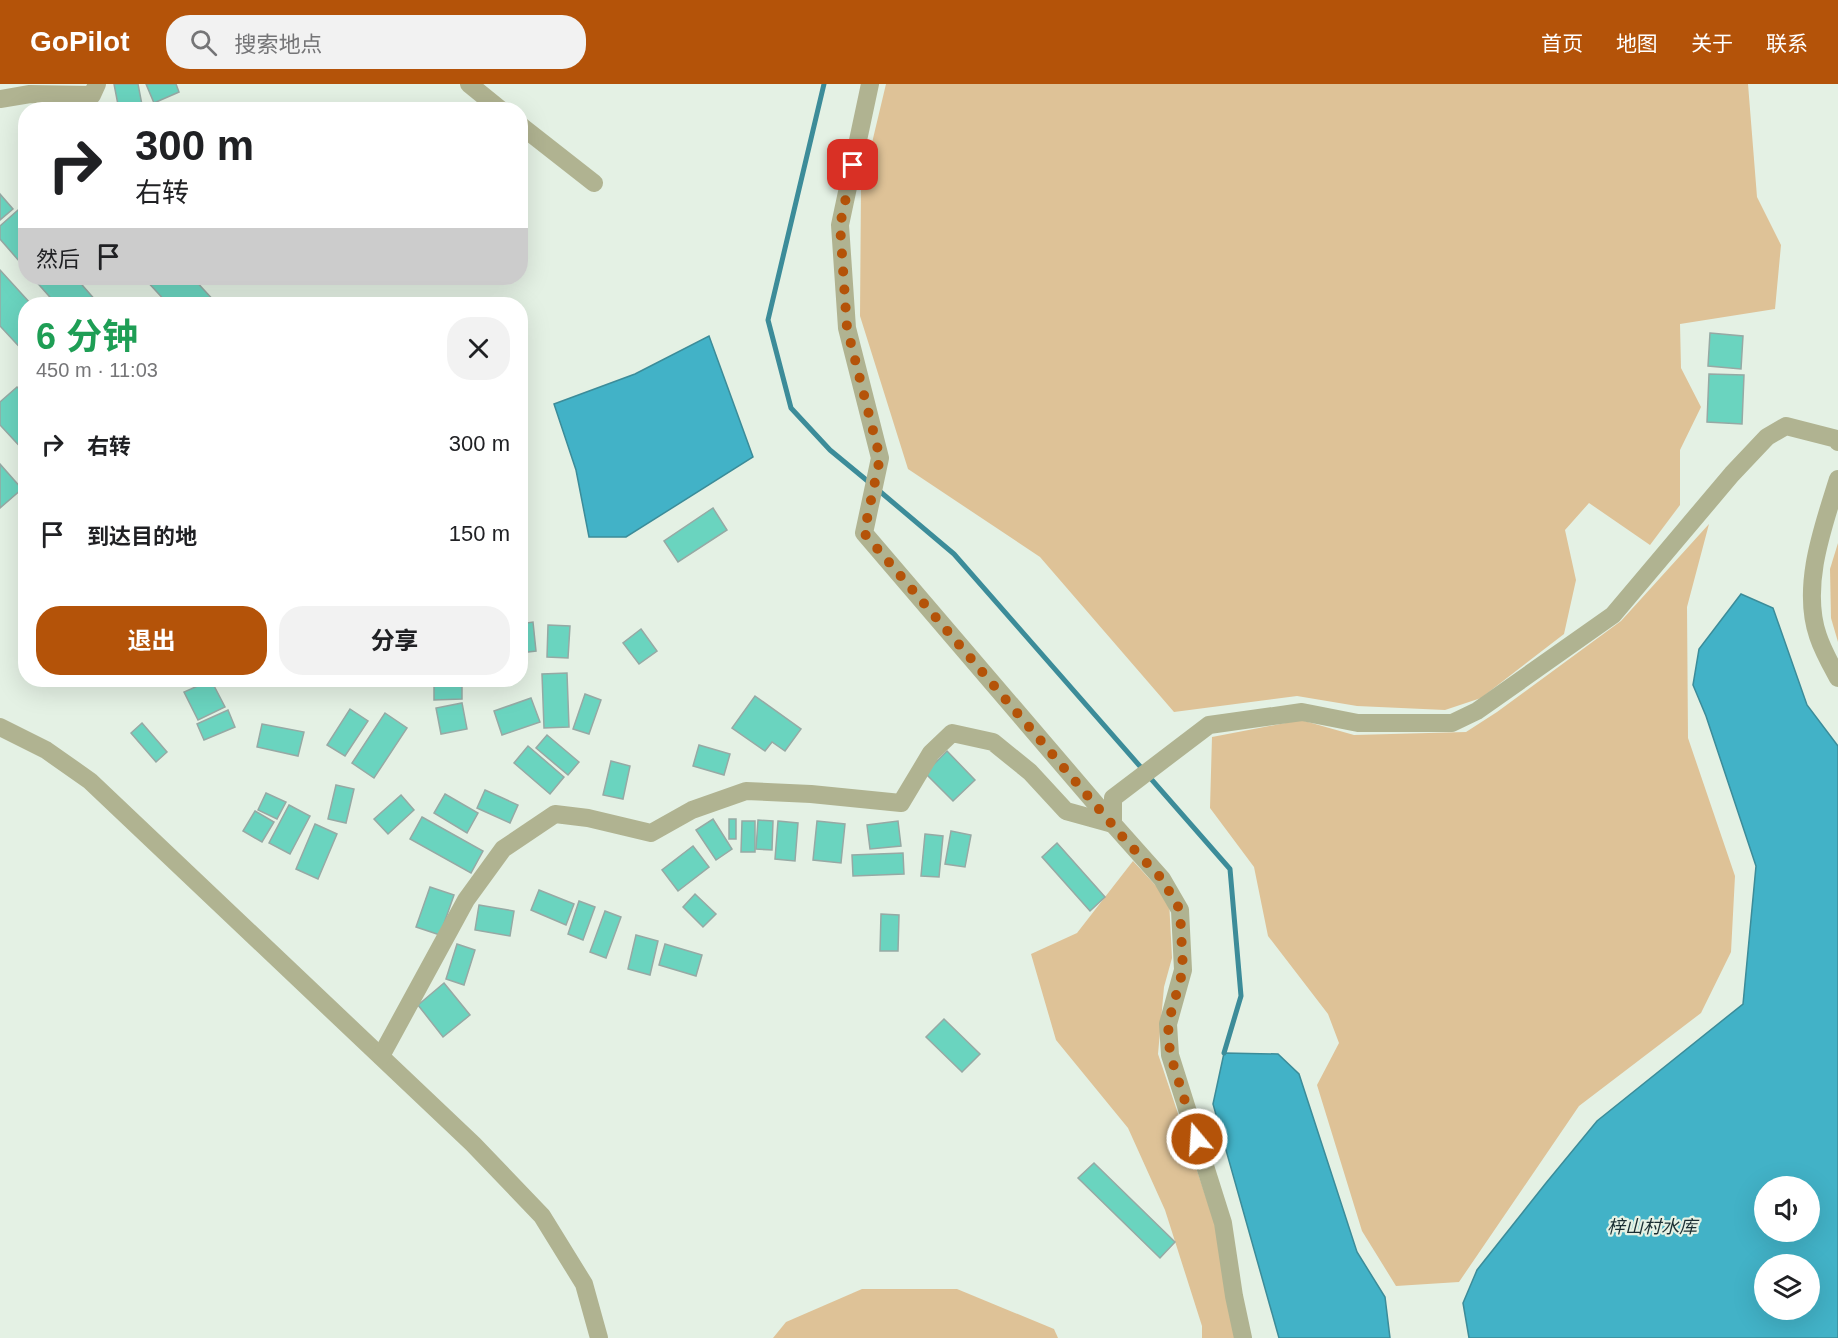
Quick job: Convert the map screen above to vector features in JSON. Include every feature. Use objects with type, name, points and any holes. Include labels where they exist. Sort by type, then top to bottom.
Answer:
[{"type":"street","points":[[0,99],[30,94],[92,95],[97,84]]},
{"type":"street","points":[[469,84],[491,102]]},
{"type":"street","points":[[870,84],[840,225],[847,328],[880,458],[864,533],[1162,879],[1180,910],[1183,970],[1168,1024],[1170,1054],[1224,1224],[1234,1296],[1244,1338]]},
{"type":"street","points":[[528,131],[594,183]]},
{"type":"street","points":[[1113,824],[1113,798],[1209,725],[1302,712],[1358,723],[1452,723],[1477,711],[1613,615],[1732,474],[1767,437],[1786,426],[1837,439],[1838,442]]},
{"type":"street","points":[[1838,479],[1817,547],[1811,594],[1817,635],[1838,678]]},
{"type":"street","points":[[0,727],[46,750],[90,781],[473,1144],[542,1216],[584,1284],[599,1338]]},
{"type":"street","points":[[381,1056],[472,891],[503,849],[555,814],[588,818],[651,833],[692,810],[746,791],[811,794],[902,803],[931,753],[952,733],[993,742],[1030,772],[1066,811],[1113,824]]},
{"type":"shaded area","points":[[886,84],[1748,84],[1757,197],[1781,245],[1775,309],[1680,324],[1681,368],[1701,407],[1680,450],[1680,505],[1650,545],[1589,503],[1565,530],[1576,580],[1564,634],[1481,698],[1445,710],[1357,706],[1297,696],[1174,712],[1040,557],[908,469],[860,316],[861,189]]},
{"type":"shaded area","points":[[1709,524],[1687,607],[1688,738],[1735,876],[1731,952],[1701,1013],[1579,1106],[1459,1282],[1396,1286],[1362,1231],[1317,1085],[1339,1043],[1328,1014],[1268,936],[1254,867],[1210,808],[1212,737],[1301,720],[1354,735],[1466,732],[1621,621]]},
{"type":"shaded area","points":[[1838,543],[1838,642],[1831,618],[1830,569]]},
{"type":"shaded area","points":[[1133,861],[1169,900],[1172,958],[1164,987],[1158,1054],[1214,1221],[1237,1338],[1202,1338],[1202,1326],[1165,1210],[1128,1128],[1056,1040],[1031,954],[1077,933]]},
{"type":"shaded area","points":[[862,1289],[957,1289],[1054,1329],[1058,1338],[773,1338],[786,1322]]},
{"type":"water","points":[[709,336],[753,457],[626,537],[589,537],[576,470],[554,404],[635,374]]},
{"type":"water","name":"梓山村水库","points":[[1741,594],[1773,608],[1807,705],[1838,746],[1838,1338],[1469,1338],[1463,1303],[1477,1270],[1546,1183],[1597,1121],[1743,1004],[1756,866],[1706,716],[1693,685],[1699,649]]},
{"type":"water","points":[[1224,1053],[1278,1054],[1299,1074],[1357,1252],[1385,1297],[1390,1338],[1279,1338],[1213,1104]]},
{"type":"building","points":[[114,84],[138,84],[141,102],[117,102]]},
{"type":"building","points":[[146,84],[176,84],[179,92],[154,102]]},
{"type":"building","points":[[0,194],[13,209],[0,220]]},
{"type":"building","points":[[18,210],[18,260],[0,239],[0,226]]},
{"type":"building","points":[[0,270],[25,297],[18,297],[18,345],[0,326]]},
{"type":"building","points":[[39,285],[82,285],[93,297],[50,297]]},
{"type":"building","points":[[150,285],[199,285],[211,297],[162,297]]},
{"type":"building","points":[[1710,333],[1743,336],[1741,369],[1708,366]]},
{"type":"building","points":[[1709,374],[1744,375],[1742,424],[1707,422]]},
{"type":"building","points":[[18,388],[18,444],[0,425],[0,402]]},
{"type":"building","points":[[0,464],[18,484],[18,492],[0,508]]},
{"type":"building","points":[[713,508],[727,530],[678,562],[664,541]]},
{"type":"building","points":[[533,622],[536,651],[528,652],[528,623]]},
{"type":"building","points":[[548,625],[570,626],[568,658],[547,657]]},
{"type":"building","points":[[641,629],[657,651],[639,664],[623,643]]},
{"type":"building","points":[[567,673],[569,727],[544,728],[542,674]]},
{"type":"building","points":[[195,687],[215,687],[225,707],[198,720],[184,692]]},
{"type":"building","points":[[434,687],[462,687],[462,699],[434,700]]},
{"type":"building","points":[[585,694],[601,700],[589,734],[573,729]]},
{"type":"building","points":[[755,696],[801,729],[785,751],[772,742],[765,751],[732,728]]},
{"type":"building","points":[[531,698],[540,722],[502,735],[494,711]]},
{"type":"building","points":[[462,703],[467,729],[441,734],[436,708]]},
{"type":"building","points":[[350,709],[368,721],[345,756],[327,745]]},
{"type":"building","points":[[228,710],[235,727],[204,740],[197,724]]},
{"type":"building","points":[[385,713],[407,728],[374,778],[352,763]]},
{"type":"building","points":[[142,723],[167,752],[156,762],[131,733]]},
{"type":"building","points":[[262,724],[304,732],[298,756],[257,747]]},
{"type":"building","points":[[547,735],[579,762],[568,775],[536,748]]},
{"type":"building","points":[[699,745],[730,754],[724,775],[693,766]]},
{"type":"building","points":[[528,746],[564,777],[550,794],[514,763]]},
{"type":"building","points":[[947,751],[975,780],[953,801],[925,773]]},
{"type":"building","points":[[611,761],[630,766],[623,799],[603,795]]},
{"type":"building","points":[[336,785],[354,789],[346,823],[328,819]]},
{"type":"building","points":[[485,790],[518,805],[510,823],[477,808]]},
{"type":"building","points":[[266,793],[286,802],[277,819],[258,810]]},
{"type":"building","points":[[445,794],[478,813],[467,833],[434,813]]},
{"type":"building","points":[[401,795],[414,810],[388,834],[374,819]]},
{"type":"building","points":[[289,805],[310,816],[290,854],[269,843]]},
{"type":"building","points":[[255,811],[274,822],[262,842],[243,831]]},
{"type":"building","points":[[422,817],[483,851],[471,873],[410,839]]},
{"type":"building","points":[[713,819],[732,849],[716,860],[696,830]]},
{"type":"building","points":[[729,819],[736,819],[736,839],[729,839]]},
{"type":"building","points":[[758,820],[773,821],[772,850],[756,849]]},
{"type":"building","points":[[742,821],[755,821],[755,852],[741,852]]},
{"type":"building","points":[[778,821],[798,823],[795,861],[775,859]]},
{"type":"building","points":[[817,821],[845,824],[841,863],[813,860]]},
{"type":"building","points":[[898,821],[901,846],[870,849],[867,825]]},
{"type":"building","points":[[315,824],[337,834],[318,879],[296,869]]},
{"type":"building","points":[[951,831],[971,835],[965,867],[945,864]]},
{"type":"building","points":[[925,834],[943,836],[939,877],[921,876]]},
{"type":"building","points":[[1057,843],[1105,897],[1090,911],[1042,857]]},
{"type":"building","points":[[693,846],[709,867],[678,891],[662,870]]},
{"type":"building","points":[[903,853],[904,874],[853,876],[852,855]]},
{"type":"building","points":[[430,887],[454,895],[440,935],[416,927]]},
{"type":"building","points":[[539,890],[574,904],[566,925],[531,910]]},
{"type":"building","points":[[695,894],[716,914],[703,927],[683,907]]},
{"type":"building","points":[[579,901],[595,907],[583,940],[568,934]]},
{"type":"building","points":[[479,905],[514,911],[510,936],[475,930]]},
{"type":"building","points":[[605,911],[621,917],[606,958],[590,952]]},
{"type":"building","points":[[881,914],[899,915],[898,951],[880,951]]},
{"type":"building","points":[[636,935],[658,941],[650,975],[628,969]]},
{"type":"building","points":[[457,944],[475,950],[464,985],[446,979]]},
{"type":"building","points":[[665,944],[702,955],[696,976],[659,965]]},
{"type":"building","points":[[444,983],[470,1015],[443,1037],[418,1005]]},
{"type":"building","points":[[944,1019],[980,1054],[962,1072],[926,1037]]},
{"type":"building","points":[[1094,1163],[1175,1242],[1160,1258],[1078,1178]]},
{"type":"waterway","points":[[824,84],[768,320],[791,408],[830,450],[870,483]]},
{"type":"waterway","points":[[877,489],[954,554],[1230,869],[1241,996],[1224,1053]]},
{"type":"route","points":[[853,165],[840,225],[847,328],[880,458],[864,533],[1127,842],[1162,879],[1180,910],[1183,970],[1168,1024],[1170,1054],[1197,1139]]}]
